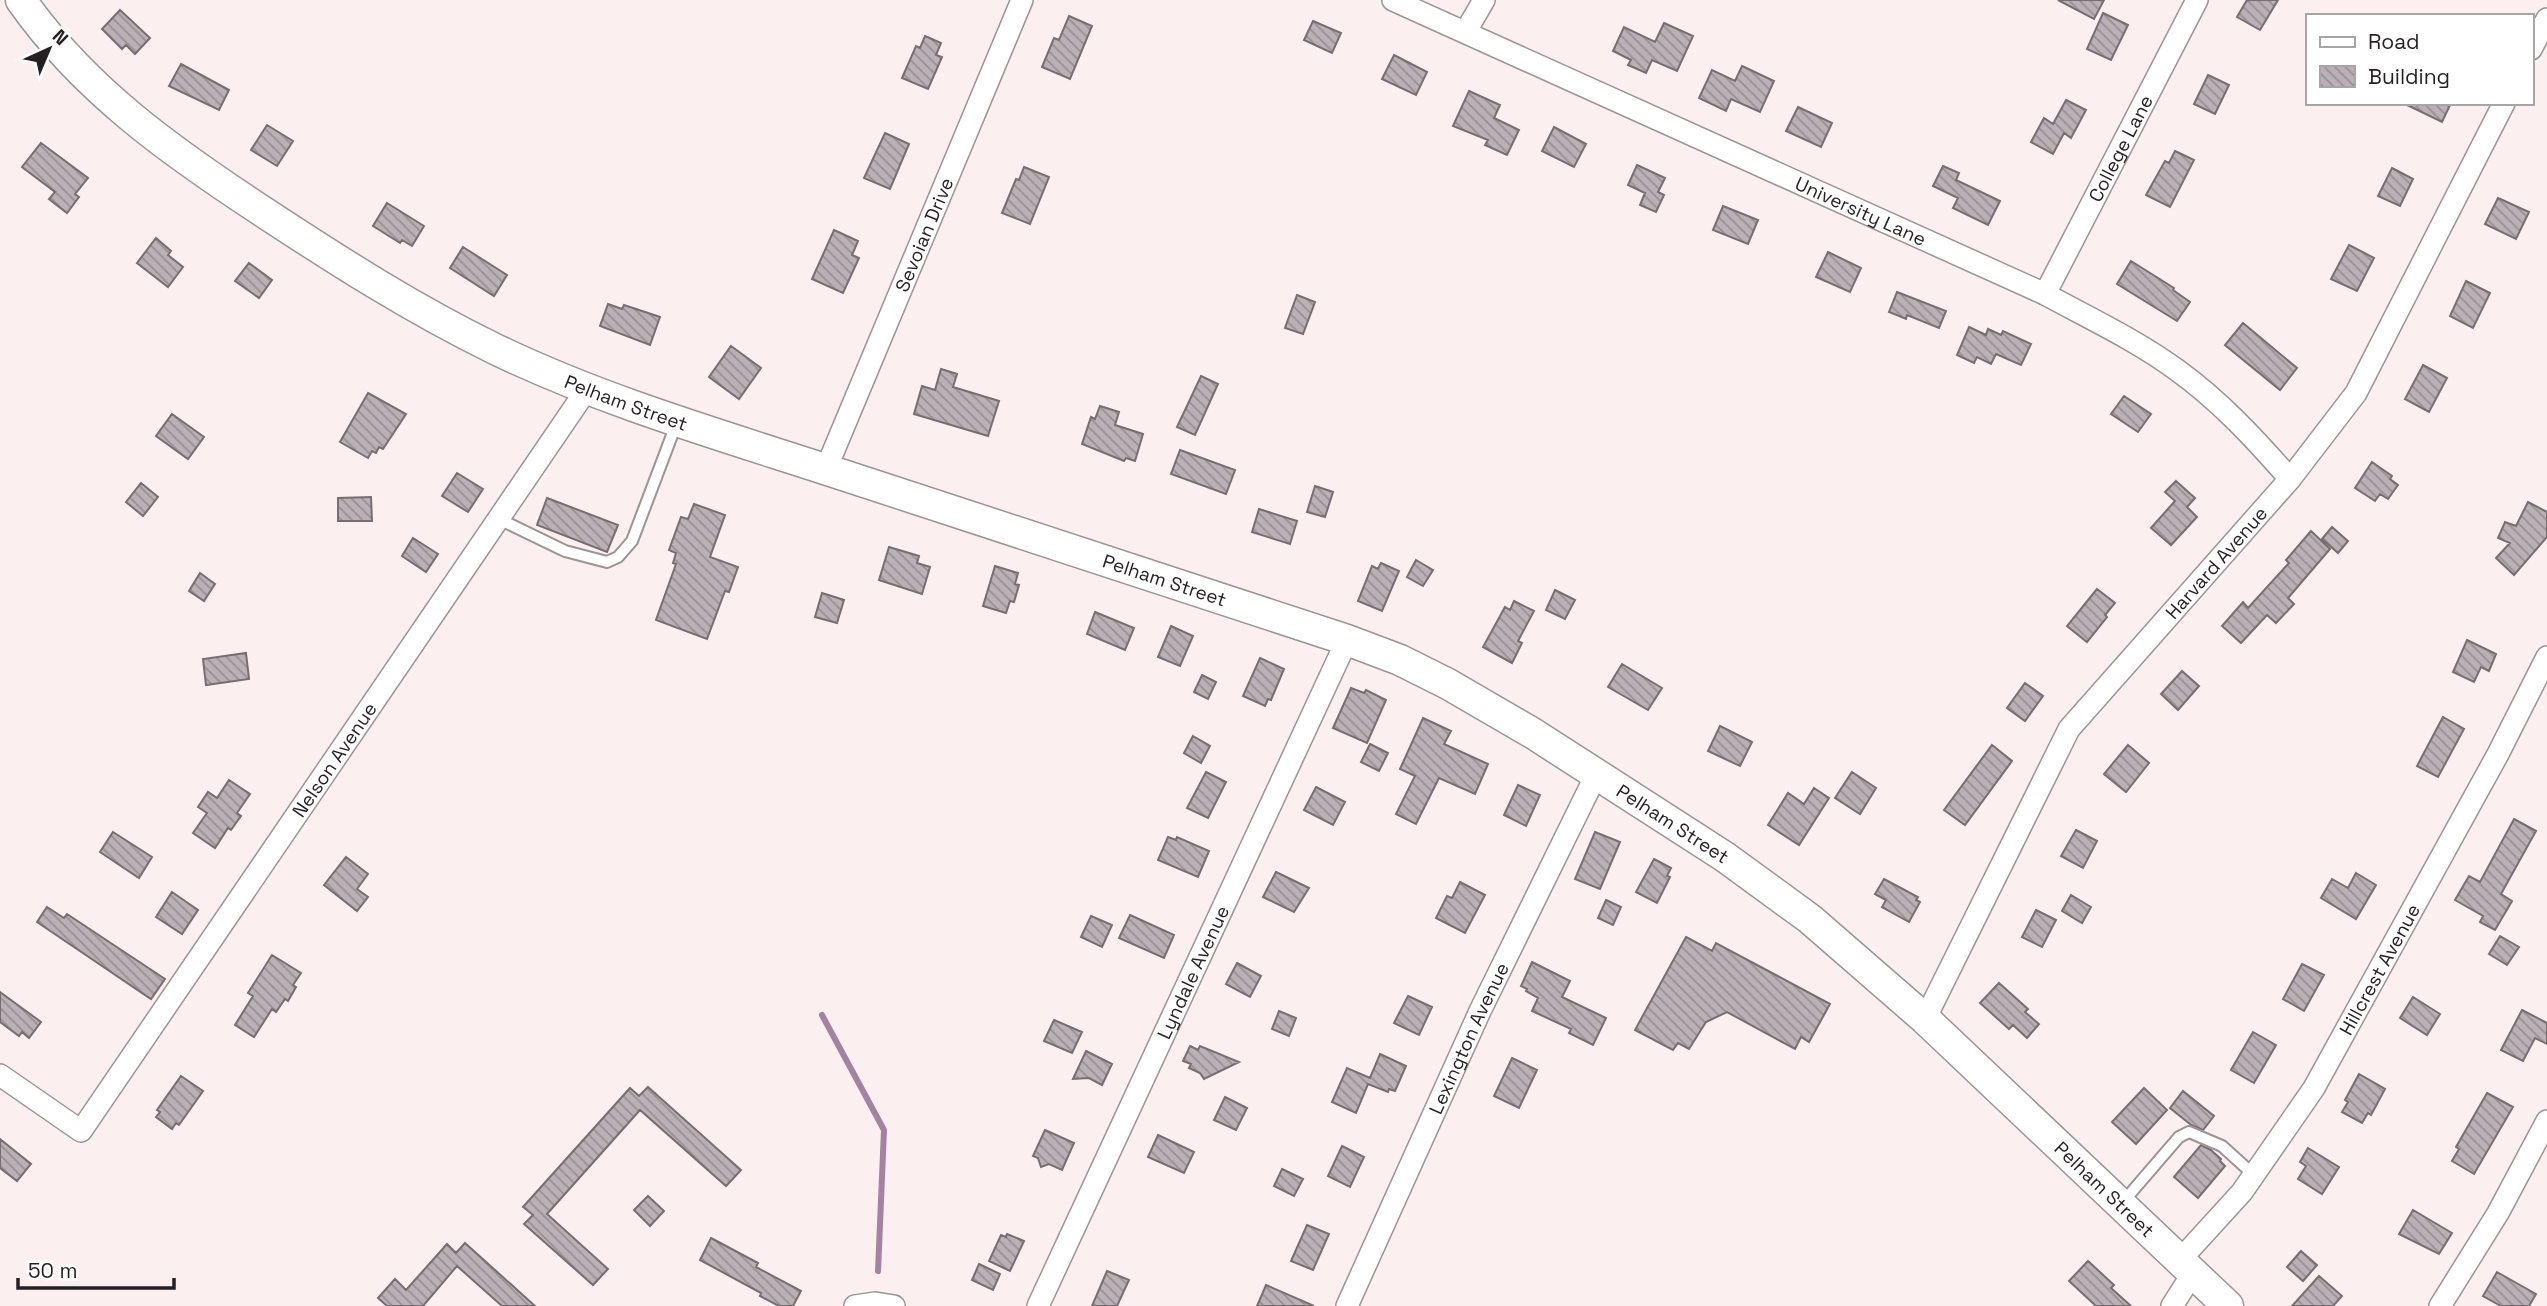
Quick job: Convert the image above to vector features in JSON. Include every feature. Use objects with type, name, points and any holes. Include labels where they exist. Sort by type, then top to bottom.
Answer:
[{"type":"street","name":"Pelham Street","points":[[21,0],[39,26],[116,105],[161,143],[393,296],[497,350],[587,389],[678,421],[1347,640],[1400,660],[1448,684],[1597,773],[1725,858],[1810,919],[1925,1019],[2228,1306]]},
{"type":"street","name":"Sevoian Drive","points":[[826,469],[1022,0]]},
{"type":"street","name":"University Lane","points":[[1393,0],[2045,294],[2177,370],[2243,424],[2290,479]]},
{"type":"street","points":[[1466,31],[1484,0]]},
{"type":"street","name":"College Lane","points":[[2045,294],[2197,0]]},
{"type":"street","points":[[2533,46],[2547,19]]},
{"type":"street","name":"Harvard Avenue","points":[[1925,1019],[2069,729],[2290,479],[2356,393],[2503,105]]},
{"type":"street","name":"Nelson Avenue","points":[[0,1075],[80,1131],[587,389]]},
{"type":"street","name":"Lyndale Avenue","points":[[1038,1306],[1347,640]]},
{"type":"street","name":"Hillcrest Avenue","points":[[2172,1306],[2186,1266],[2242,1192],[2314,1088],[2491,766],[2547,657]]},
{"type":"street","name":"Lexington Avenue","points":[[1347,1306],[1480,1011],[1597,773]]},
{"type":"street","points":[[2440,1306],[2498,1213],[2547,1121]]},
{"type":"street","points":[[855,1306],[875,1303],[894,1306]]},
{"type":"lane","points":[[499,519],[565,551],[607,562],[618,557],[632,541],[678,421]]},
{"type":"lane","points":[[2121,1204],[2179,1137],[2189,1132],[2222,1146],[2254,1175]]},
{"type":"building","points":[[2058,0],[2104,0],[2094,19]]},
{"type":"building","points":[[2247,0],[2278,0],[2260,30],[2237,17]]},
{"type":"building","points":[[120,10],[150,38],[135,54],[126,45],[122,49],[102,29]]},
{"type":"building","points":[[2103,13],[2128,25],[2111,60],[2087,49]]},
{"type":"building","points":[[1069,16],[1092,26],[1070,79],[1042,67],[1054,38],[1059,40]]},
{"type":"building","points":[[1313,21],[1341,33],[1332,53],[1304,40]]},
{"type":"building","points":[[1664,23],[1693,36],[1677,71],[1652,60],[1646,73],[1628,65],[1631,60],[1613,51],[1624,27],[1655,42]]},
{"type":"building","points":[[925,36],[941,43],[936,55],[942,57],[928,89],[902,78],[916,46],[920,48]]},
{"type":"building","points":[[1394,55],[1427,72],[1416,95],[1382,79]]},
{"type":"building","points":[[181,64],[229,90],[219,110],[169,86]]},
{"type":"building","points":[[1742,66],[1774,81],[1760,112],[1731,99],[1726,111],[1699,98],[1712,70],[1735,81]]},
{"type":"building","points":[[2208,75],[2229,85],[2215,114],[2194,104]]},
{"type":"building","points":[[1469,91],[1500,105],[1494,118],[1519,130],[1507,155],[1485,145],[1488,140],[1453,126]]},
{"type":"building","points":[[2066,100],[2086,110],[2071,138],[2064,133],[2053,154],[2031,142],[2044,118],[2053,124]]},
{"type":"building","points":[[2407,105],[2450,105],[2442,122]]},
{"type":"building","points":[[1798,107],[1832,123],[1821,147],[1786,131]]},
{"type":"building","points":[[267,125],[293,141],[277,166],[251,150]]},
{"type":"building","points":[[1554,127],[1586,144],[1574,167],[1542,151]]},
{"type":"building","points":[[885,133],[909,144],[890,189],[864,178]]},
{"type":"building","points":[[41,143],[88,178],[75,194],[79,197],[67,213],[49,199],[55,192],[22,167]]},
{"type":"building","points":[[2175,151],[2194,160],[2170,207],[2146,195],[2165,161],[2169,163]]},
{"type":"building","points":[[1637,165],[1665,178],[1658,192],[1664,195],[1656,212],[1640,205],[1645,193],[1628,185]]},
{"type":"building","points":[[1943,166],[1959,173],[1956,180],[2000,201],[1988,225],[1953,208],[1958,198],[1933,186]]},
{"type":"building","points":[[1024,167],[1049,177],[1030,224],[1002,213]]},
{"type":"building","points":[[2392,168],[2413,179],[2400,206],[2378,196]]},
{"type":"building","points":[[2498,198],[2529,212],[2516,239],[2485,224]]},
{"type":"building","points":[[387,203],[424,226],[412,246],[402,240],[400,243],[373,226]]},
{"type":"building","points":[[1723,206],[1758,220],[1748,244],[1713,230]]},
{"type":"building","points":[[834,230],[858,241],[852,255],[859,258],[843,293],[812,279]]},
{"type":"building","points":[[156,238],[171,251],[168,255],[183,267],[168,287],[137,263]]},
{"type":"building","points":[[2349,245],[2374,258],[2357,291],[2331,279]]},
{"type":"building","points":[[463,247],[507,275],[494,296],[450,268]]},
{"type":"building","points":[[1828,252],[1861,268],[1850,292],[1816,277]]},
{"type":"building","points":[[2131,261],[2174,288],[2173,290],[2190,302],[2177,321],[2117,284]]},
{"type":"building","points":[[249,263],[272,280],[259,298],[235,281]]},
{"type":"building","points":[[2466,281],[2490,293],[2473,328],[2450,316]]},
{"type":"building","points":[[1897,292],[1946,311],[1939,328],[1907,315],[1906,319],[1889,312]]},
{"type":"building","points":[[1297,295],[1315,302],[1303,334],[1285,328]]},
{"type":"building","points":[[608,304],[622,309],[624,305],[660,317],[650,345],[600,326]]},
{"type":"building","points":[[2243,323],[2297,368],[2280,390],[2225,345]]},
{"type":"building","points":[[1969,327],[1986,335],[1988,329],[2001,335],[2003,331],[2031,344],[2021,365],[1996,354],[1991,364],[1977,357],[1974,363],[1957,355]]},
{"type":"building","points":[[731,346],[761,368],[739,399],[709,377]]},
{"type":"building","points":[[2423,365],[2447,378],[2429,412],[2405,399]]},
{"type":"building","points":[[941,369],[957,374],[953,387],[999,401],[988,436],[914,414],[922,386],[935,390]]},
{"type":"building","points":[[1201,376],[1218,384],[1195,435],[1177,427]]},
{"type":"building","points":[[368,393],[406,414],[383,449],[379,447],[376,453],[372,451],[368,458],[340,442]]},
{"type":"building","points":[[2124,396],[2151,414],[2138,432],[2111,414]]},
{"type":"building","points":[[1100,406],[1119,412],[1115,425],[1143,434],[1135,461],[1126,458],[1124,461],[1082,444],[1091,417],[1095,419]]},
{"type":"building","points":[[172,414],[204,437],[188,459],[156,436]]},
{"type":"building","points":[[1180,450],[1235,470],[1226,494],[1171,474]]},
{"type":"building","points":[[2372,462],[2392,476],[2390,479],[2398,485],[2388,499],[2380,494],[2375,501],[2355,488]]},
{"type":"building","points":[[457,473],[483,489],[468,512],[442,496]]},
{"type":"building","points":[[2176,481],[2195,498],[2187,507],[2197,517],[2171,545],[2151,528],[2175,501],[2165,492]]},
{"type":"building","points":[[141,483],[158,497],[143,516],[126,502]]},
{"type":"building","points":[[1315,486],[1333,492],[1325,517],[1307,512]]},
{"type":"building","points":[[371,497],[372,521],[338,521],[338,498]]},
{"type":"building","points":[[547,498],[618,525],[607,552],[537,525]]},
{"type":"building","points":[[2528,502],[2547,512],[2547,537],[2514,575],[2496,558],[2510,543],[2498,538],[2505,522],[2516,526]]},
{"type":"building","points":[[694,504],[725,515],[710,557],[738,567],[729,592],[725,591],[707,639],[656,620],[676,564],[673,563],[676,553],[669,550],[681,517],[688,519]]},
{"type":"building","points":[[1259,509],[1297,521],[1290,544],[1252,532]]},
{"type":"building","points":[[2332,527],[2348,541],[2338,553],[2322,539]]},
{"type":"building","points":[[2311,531],[2330,549],[2288,598],[2294,604],[2276,623],[2267,615],[2241,643],[2222,626],[2243,602],[2248,608],[2289,563],[2286,560]]},
{"type":"building","points":[[413,538],[438,554],[426,572],[402,556]]},
{"type":"building","points":[[889,547],[919,556],[917,563],[930,567],[922,594],[879,580]]},
{"type":"building","points":[[1416,560],[1433,570],[1423,586],[1407,577]]},
{"type":"building","points":[[1381,563],[1399,571],[1382,611],[1358,601],[1372,566],[1378,569]]},
{"type":"building","points":[[995,566],[1018,573],[1015,584],[1019,585],[1014,602],[1010,601],[1006,613],[983,606]]},
{"type":"building","points":[[200,573],[215,584],[204,601],[189,591]]},
{"type":"building","points":[[2097,589],[2115,603],[2087,642],[2067,626]]},
{"type":"building","points":[[1555,590],[1575,600],[1565,619],[1546,610]]},
{"type":"building","points":[[822,593],[844,600],[837,623],[815,617]]},
{"type":"building","points":[[1514,601],[1534,611],[1518,641],[1522,643],[1512,663],[1483,647],[1505,607],[1510,610]]},
{"type":"building","points":[[1095,612],[1134,628],[1125,650],[1087,634]]},
{"type":"building","points":[[1171,626],[1193,636],[1180,666],[1158,657]]},
{"type":"building","points":[[2467,640],[2496,654],[2489,671],[2481,667],[2474,682],[2453,672]]},
{"type":"building","points":[[246,653],[249,679],[206,685],[203,659]]},
{"type":"building","points":[[1260,658],[1284,669],[1271,700],[1268,699],[1265,706],[1243,696]]},
{"type":"building","points":[[1622,664],[1662,688],[1648,710],[1608,687]]},
{"type":"building","points":[[2182,671],[2199,686],[2178,710],[2161,694]]},
{"type":"building","points":[[1202,675],[1216,682],[1208,699],[1194,692]]},
{"type":"building","points":[[2025,683],[2043,696],[2025,721],[2007,708]]},
{"type":"building","points":[[1351,688],[1364,693],[1366,690],[1386,700],[1367,743],[1333,728]]},
{"type":"building","points":[[2443,717],[2464,729],[2438,777],[2417,766]]},
{"type":"building","points":[[1423,718],[1451,731],[1444,744],[1488,764],[1475,794],[1439,778],[1416,824],[1396,814],[1415,776],[1400,769]]},
{"type":"building","points":[[1720,726],[1752,742],[1740,766],[1708,751]]},
{"type":"building","points":[[1193,736],[1210,746],[1201,763],[1184,753]]},
{"type":"building","points":[[1370,744],[1388,753],[1379,771],[1361,762]]},
{"type":"building","points":[[1992,745],[2012,761],[1965,825],[1944,810]]},
{"type":"building","points":[[2128,745],[2149,763],[2126,792],[2104,774]]},
{"type":"building","points":[[1206,772],[1226,782],[1208,818],[1187,808]]},
{"type":"building","points":[[1852,772],[1876,788],[1860,814],[1835,798]]},
{"type":"building","points":[[229,780],[250,794],[237,813],[241,816],[231,830],[228,828],[215,848],[193,833],[207,813],[198,807],[208,792],[217,798]]},
{"type":"building","points":[[1518,785],[1540,795],[1526,826],[1504,815]]},
{"type":"building","points":[[1316,787],[1345,802],[1333,825],[1304,810]]},
{"type":"building","points":[[1814,788],[1829,798],[1799,845],[1768,825],[1788,793],[1804,804]]},
{"type":"building","points":[[2514,819],[2536,831],[2501,894],[2512,901],[2495,930],[2480,922],[2483,916],[2455,900],[2469,876],[2480,882]]},
{"type":"building","points":[[2076,830],[2097,841],[2083,868],[2061,856]]},
{"type":"building","points":[[113,832],[152,857],[139,878],[100,852]]},
{"type":"building","points":[[1595,832],[1620,842],[1600,889],[1575,879]]},
{"type":"building","points":[[1168,837],[1176,840],[1177,837],[1209,851],[1198,877],[1158,860]]},
{"type":"building","points":[[346,857],[368,874],[357,889],[368,897],[357,911],[324,885]]},
{"type":"building","points":[[1654,859],[1671,868],[1667,876],[1670,877],[1657,903],[1636,892]]},
{"type":"building","points":[[1276,872],[1309,888],[1294,912],[1263,897]]},
{"type":"building","points":[[2356,873],[2376,885],[2356,919],[2321,898],[2332,879],[2348,888]]},
{"type":"building","points":[[1884,879],[1918,897],[1916,900],[1920,902],[1909,922],[1882,907],[1886,900],[1875,894]]},
{"type":"building","points":[[1460,882],[1485,895],[1465,933],[1436,918],[1447,896],[1452,898]]},
{"type":"building","points":[[172,892],[198,910],[182,934],[156,917]]},
{"type":"building","points":[[2071,895],[2091,907],[2082,923],[2062,911]]},
{"type":"building","points":[[1606,900],[1621,907],[1613,925],[1598,918]]},
{"type":"building","points":[[47,907],[64,918],[67,914],[165,979],[151,999],[37,922]]},
{"type":"building","points":[[2036,910],[2056,920],[2042,947],[2022,937]]},
{"type":"building","points":[[1130,915],[1174,935],[1164,958],[1119,938]]},
{"type":"building","points":[[1091,916],[1112,925],[1102,947],[1081,937]]},
{"type":"building","points":[[2500,936],[2519,947],[2507,965],[2489,954]]},
{"type":"building","points":[[1686,937],[1712,951],[1716,943],[1830,1004],[1809,1042],[1801,1037],[1795,1049],[1727,1012],[1706,1022],[1689,1049],[1678,1043],[1673,1050],[1635,1030]]},
{"type":"building","points":[[272,955],[301,973],[293,985],[296,987],[288,1001],[285,999],[276,1012],[272,1009],[254,1037],[235,1025],[253,996],[248,993]]},
{"type":"building","points":[[1532,962],[1570,981],[1562,997],[1606,1018],[1593,1045],[1569,1033],[1571,1029],[1532,1011],[1538,998],[1521,986]]},
{"type":"building","points":[[1237,963],[1261,976],[1250,997],[1226,984]]},
{"type":"building","points":[[2302,964],[2324,975],[2304,1011],[2283,999]]},
{"type":"building","points":[[1999,983],[2028,1009],[2025,1012],[2039,1024],[2027,1038],[2013,1025],[2009,1029],[1980,1003]]},
{"type":"building","points":[[0,992],[41,1022],[29,1038],[22,1032],[19,1036],[0,1022]]},
{"type":"building","points":[[1408,996],[1432,1007],[1419,1035],[1394,1023]]},
{"type":"building","points":[[2413,997],[2440,1014],[2427,1035],[2400,1018]]},
{"type":"building","points":[[2522,1010],[2547,1023],[2547,1044],[2535,1038],[2523,1061],[2501,1050]]},
{"type":"building","points":[[1279,1011],[1296,1018],[1289,1036],[1272,1029]]},
{"type":"building","points":[[1054,1020],[1082,1032],[1072,1053],[1044,1041]]},
{"type":"building","points":[[2253,1032],[2276,1045],[2254,1083],[2231,1070]]},
{"type":"building","points":[[1190,1046],[1198,1050],[1200,1046],[1239,1062],[1204,1079],[1200,1073],[1189,1068],[1191,1064],[1183,1061]]},
{"type":"building","points":[[1086,1051],[1112,1064],[1102,1085],[1089,1078],[1073,1079]]},
{"type":"building","points":[[1380,1054],[1406,1066],[1395,1091],[1389,1089],[1388,1092],[1368,1084],[1356,1113],[1332,1102],[1347,1068],[1370,1078]]},
{"type":"building","points":[[1512,1058],[1537,1070],[1519,1108],[1494,1096]]},
{"type":"building","points":[[2359,1074],[2385,1089],[2371,1115],[2368,1113],[2362,1123],[2342,1112],[2348,1102],[2345,1100]]},
{"type":"building","points":[[181,1076],[203,1091],[179,1125],[176,1123],[172,1129],[156,1117],[160,1112],[157,1110]]},
{"type":"building","points":[[648,1087],[741,1170],[726,1186],[640,1110],[547,1214],[608,1269],[593,1285],[524,1224],[533,1215],[523,1207],[630,1088],[639,1096]]},
{"type":"building","points":[[2144,1088],[2167,1110],[2136,1144],[2112,1122]]},
{"type":"building","points":[[2183,1091],[2214,1116],[2203,1130],[2191,1125],[2170,1108]]},
{"type":"building","points":[[2487,1093],[2513,1107],[2474,1174],[2452,1161],[2459,1149],[2456,1147]]},
{"type":"building","points":[[1225,1097],[1247,1108],[1236,1130],[1214,1120]]},
{"type":"building","points":[[1045,1130],[1074,1143],[1062,1170],[1049,1164],[1041,1167],[1038,1158],[1033,1156]]},
{"type":"building","points":[[1158,1135],[1194,1152],[1184,1173],[1148,1157]]},
{"type":"building","points":[[0,1139],[31,1164],[17,1181],[0,1168]]},
{"type":"building","points":[[2201,1145],[2211,1150],[2225,1166],[2198,1198],[2174,1177]]},
{"type":"building","points":[[1342,1146],[1364,1157],[1350,1187],[1328,1176]]},
{"type":"building","points":[[2308,1148],[2339,1167],[2322,1194],[2298,1179],[2306,1166],[2300,1162]]},
{"type":"building","points":[[1282,1169],[1303,1179],[1294,1196],[1274,1186]]},
{"type":"building","points":[[648,1196],[664,1211],[650,1226],[634,1210]]},
{"type":"building","points":[[2413,1210],[2452,1233],[2439,1254],[2399,1234]]},
{"type":"building","points":[[1307,1225],[1329,1234],[1313,1270],[1291,1261]]},
{"type":"building","points":[[1007,1234],[1024,1241],[1010,1271],[989,1261],[1001,1235],[1006,1237]]},
{"type":"building","points":[[711,1238],[758,1263],[756,1267],[801,1291],[793,1306],[779,1306],[760,1296],[761,1293],[700,1260]]},
{"type":"building","points":[[465,1243],[535,1306],[502,1306],[457,1266],[423,1306],[387,1306],[378,1298],[395,1279],[406,1290],[447,1244],[456,1253]]},
{"type":"building","points":[[2301,1251],[2317,1265],[2303,1281],[2287,1267]]},
{"type":"building","points":[[2088,1261],[2114,1285],[2111,1288],[2131,1306],[2096,1306],[2069,1281]]},
{"type":"building","points":[[979,1264],[1000,1274],[993,1290],[972,1280]]},
{"type":"building","points":[[1107,1271],[1129,1280],[1117,1306],[1092,1306]]},
{"type":"building","points":[[2497,1272],[2536,1294],[2529,1306],[2501,1306],[2483,1296]]},
{"type":"building","points":[[2319,1276],[2342,1296],[2333,1306],[2292,1306]]},
{"type":"building","points":[[1266,1285],[1314,1306],[1257,1306]]},
{"type":"waterway","points":[[822,1015],[884,1130],[878,1271]]}]
